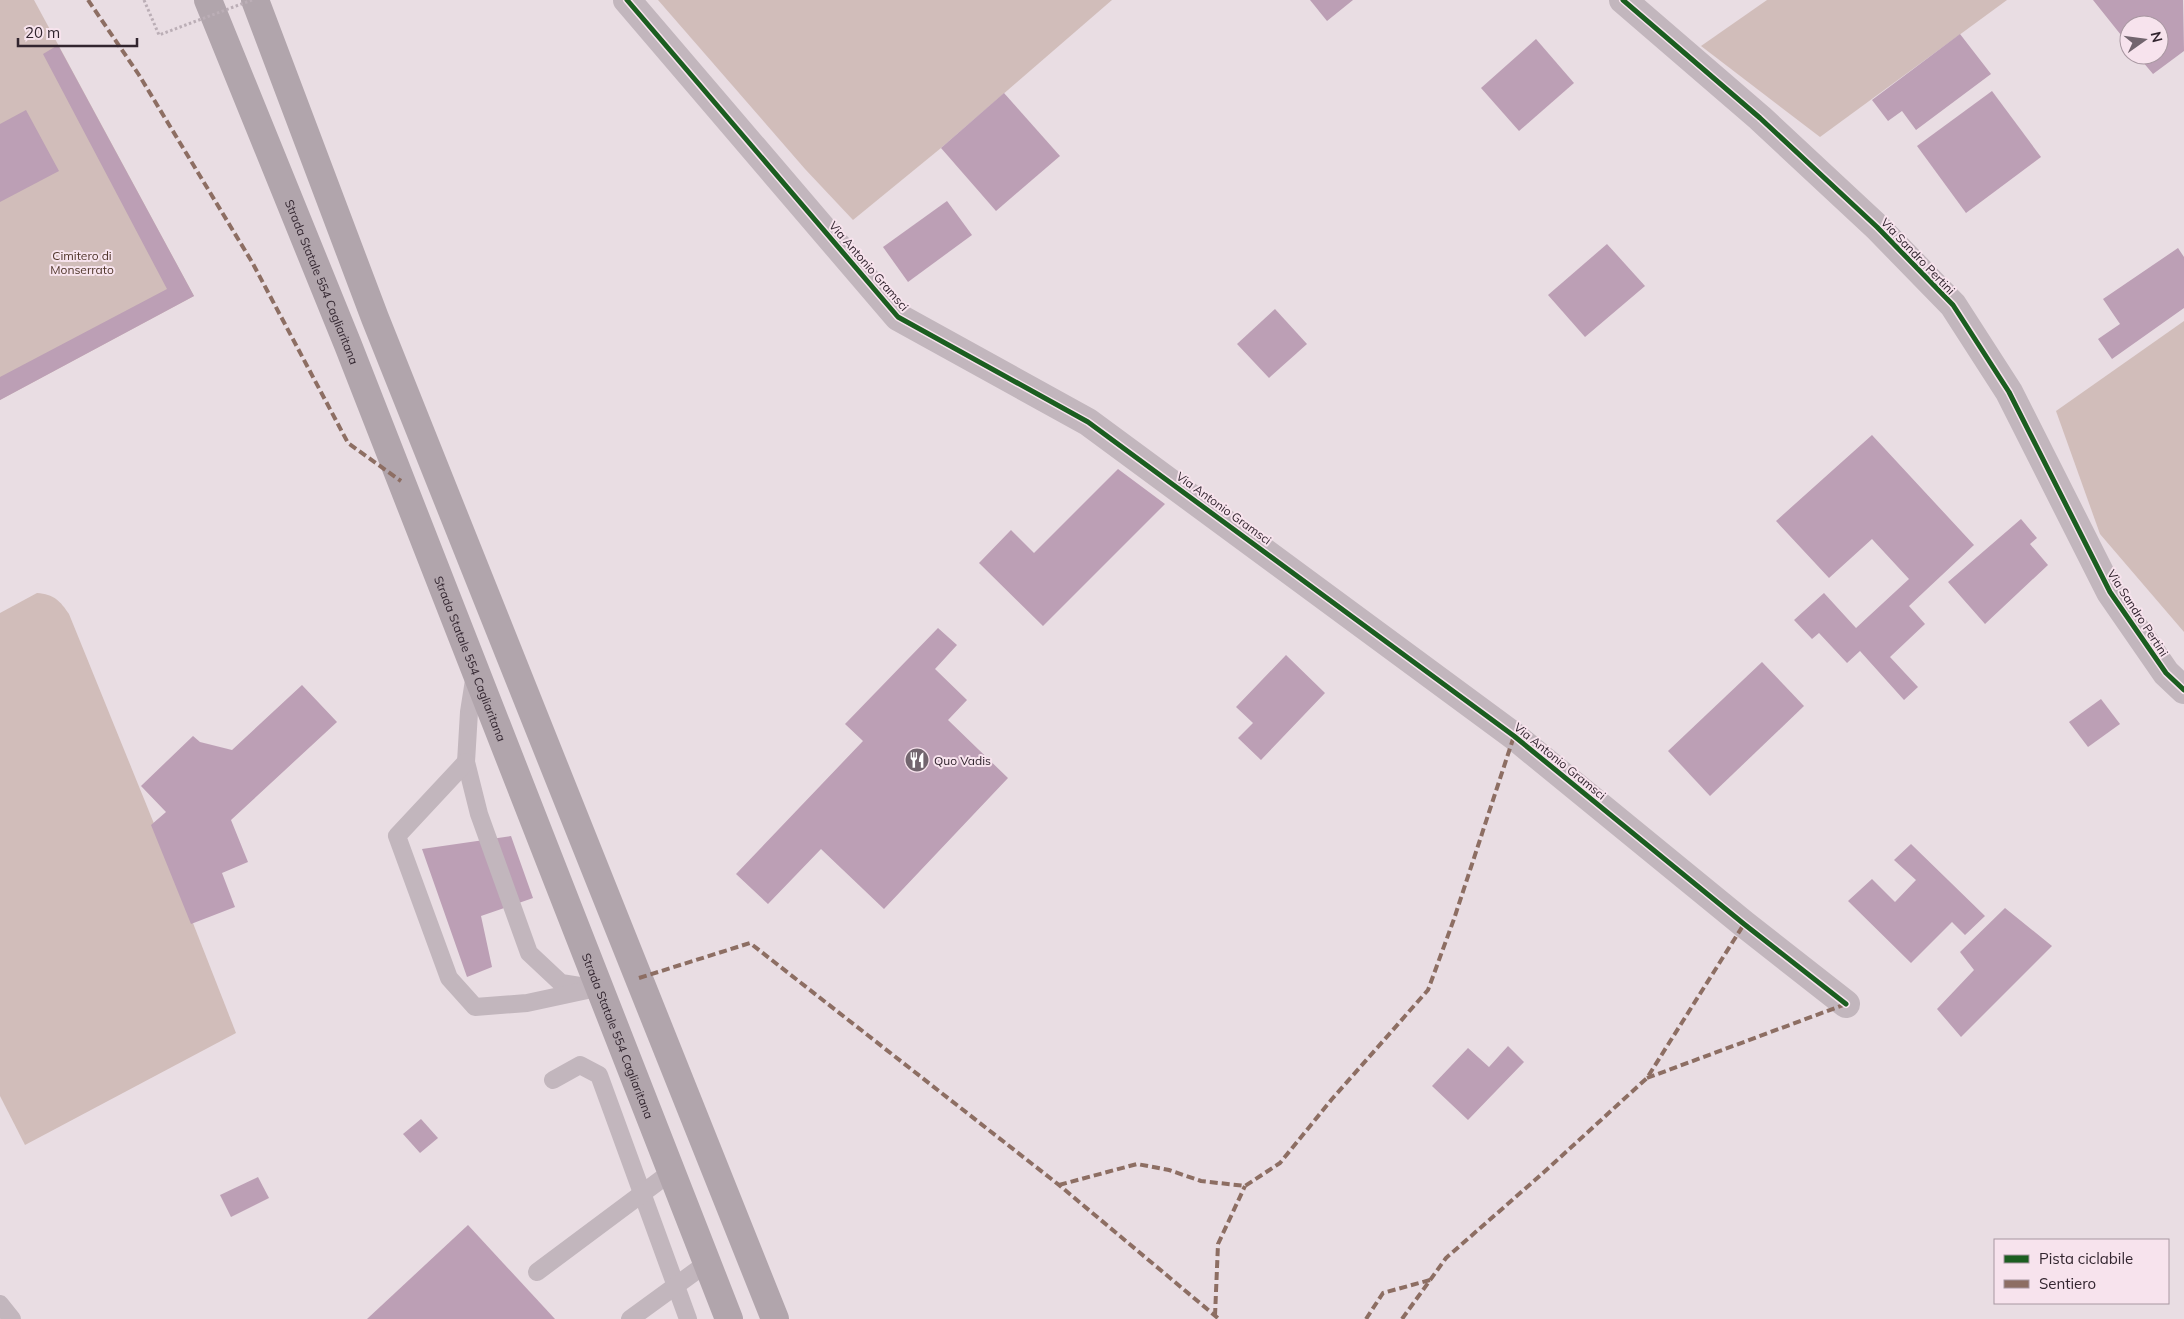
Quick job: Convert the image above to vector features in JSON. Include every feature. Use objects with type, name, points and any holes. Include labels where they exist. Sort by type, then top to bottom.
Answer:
[{"type":"main road","name":"Strada Statale 554 Cagliaritana","points":[[208,0],[348,344],[597,992],[672,1172],[729,1319]]},
{"type":"main road","points":[[253,0],[374,318],[775,1319]]},
{"type":"street","name":"Via Antonio Gramsci","points":[[627,0],[898,317],[1088,422],[1278,560],[1514,736],[1744,924],[1846,1004]]},
{"type":"street","name":"Via Sandro Pertini","points":[[1623,0],[1760,118],[1877,227],[1953,305],[2009,392],[2110,592],[2166,673],[2184,690]]},
{"type":"lane","points":[[475,671],[469,712],[466,762],[479,814],[529,954],[561,983],[597,992]]},
{"type":"lane","points":[[466,762],[397,836],[448,978],[475,1007],[527,1003],[597,992]]},
{"type":"lane","points":[[553,1080],[580,1065],[599,1075],[688,1319]]},
{"type":"lane","points":[[537,1272],[672,1172]]},
{"type":"lane","points":[[630,1319],[707,1263]]},
{"type":"lane","points":[[0,1304],[12,1319]]},
{"type":"path","points":[[144,0],[159,35],[253,0]]},
{"type":"green space","name":"Cimitero di Monserrato","points":[[0,0],[34,0],[194,296],[0,400]]},
{"type":"green space","points":[[658,0],[1112,0],[941,148],[853,220],[805,169]]},
{"type":"green space","points":[[1767,0],[2007,0],[1820,137],[1701,46]]},
{"type":"green space","points":[[2184,321],[2184,632],[2100,534],[2056,411]]},
{"type":"green space","points":[[37,593],[56,599],[69,614],[236,1033],[25,1145],[0,1096],[0,613]]},
{"type":"building","points":[[1310,0],[1353,0],[1327,21]]},
{"type":"building","points":[[2093,0],[2183,0],[2184,51],[2169,62],[2169,15],[2119,15],[2119,32]]},
{"type":"building","points":[[1960,34],[1991,74],[1916,130],[1902,111],[1888,121],[1872,100]]},
{"type":"building","points":[[1536,39],[1574,83],[1519,131],[1481,88]]},
{"type":"building","points":[[58,45],[194,296],[0,400],[0,377],[167,289],[43,54]]},
{"type":"building","points":[[2145,65],[2165,65],[2153,74]]},
{"type":"building","points":[[1992,91],[2041,157],[1966,213],[1917,146]]},
{"type":"building","points":[[1004,93],[1060,156],[996,211],[941,148]]},
{"type":"building","points":[[26,110],[59,171],[0,202],[0,124]]},
{"type":"building","points":[[947,201],[972,235],[908,282],[883,247]]},
{"type":"building","points":[[1607,244],[1645,286],[1585,337],[1548,295]]},
{"type":"building","points":[[2178,248],[2184,257],[2184,308],[2112,359],[2098,339],[2120,324],[2103,299]]},
{"type":"building","points":[[1275,309],[1307,344],[1269,378],[1237,344]]},
{"type":"building","points":[[1872,435],[1974,545],[1909,606],[1925,624],[1890,657],[1918,687],[1904,700],[1860,651],[1847,663],[1819,633],[1812,639],[1794,620],[1824,593],[1856,628],[1909,579],[1872,539],[1829,578],[1776,521]]},
{"type":"building","points":[[1118,469],[1165,504],[1043,626],[979,563],[1011,530],[1034,553]]},
{"type":"building","points":[[2021,519],[2037,538],[2030,544],[2048,565],[1985,624],[1948,582]]},
{"type":"building","name":"Quo Vadis","points":[[938,628],[957,645],[935,669],[967,700],[948,720],[1008,778],[884,909],[821,849],[768,904],[736,874],[863,741],[845,724]]},
{"type":"building","points":[[1286,655],[1325,693],[1261,760],[1238,738],[1253,723],[1236,707]]},
{"type":"building","points":[[1762,662],[1804,706],[1710,796],[1668,751]]},
{"type":"building","points":[[302,685],[337,722],[231,820],[248,862],[222,873],[235,907],[191,924],[151,825],[166,812],[141,786],[193,736],[200,742],[232,750]]},
{"type":"building","points":[[2101,699],[2120,724],[2088,747],[2069,722]]},
{"type":"building","points":[[511,836],[533,898],[481,916],[492,967],[467,977],[422,849]]},
{"type":"building","points":[[1911,844],[1985,916],[1965,935],[1952,922],[1911,963],[1848,901],[1872,879],[1895,902],[1916,880],[1894,860]]},
{"type":"building","points":[[2005,908],[2052,946],[1961,1037],[1937,1009],[1974,970],[1960,952]]},
{"type":"building","points":[[1508,1046],[1524,1062],[1468,1120],[1432,1086],[1468,1048],[1489,1067]]},
{"type":"building","points":[[421,1119],[438,1138],[420,1153],[403,1134]]},
{"type":"building","points":[[258,1177],[269,1198],[231,1217],[220,1195]]},
{"type":"building","points":[[468,1225],[555,1319],[367,1319]]},
{"type":"marked path","points":[[88,0],[139,75],[252,262],[348,443],[401,481]]},
{"type":"marked path","points":[[1059,1185],[1137,1164],[1169,1170],[1201,1181],[1245,1186],[1280,1163],[1332,1099],[1428,990],[1454,919],[1514,736]]},
{"type":"marked path","points":[[1402,1319],[1446,1258],[1647,1078],[1744,924]]},
{"type":"marked path","points":[[639,978],[750,943],[1059,1185],[1219,1319]]},
{"type":"marked path","points":[[1647,1078],[1846,1004]]},
{"type":"marked path","points":[[1215,1316],[1218,1244],[1245,1186]]},
{"type":"marked path","points":[[1366,1319],[1383,1293],[1430,1280]]},
{"type":"cycle path","points":[[627,0],[898,317],[1088,422],[1514,736],[1744,924],[1846,1004]]},
{"type":"cycle path","points":[[1623,0],[1760,118],[1877,227],[1953,305],[2009,392],[2110,592],[2166,673],[2184,690]]},
{"type":"place","name":"Quo Vadis","points":[[917,760]]}]
